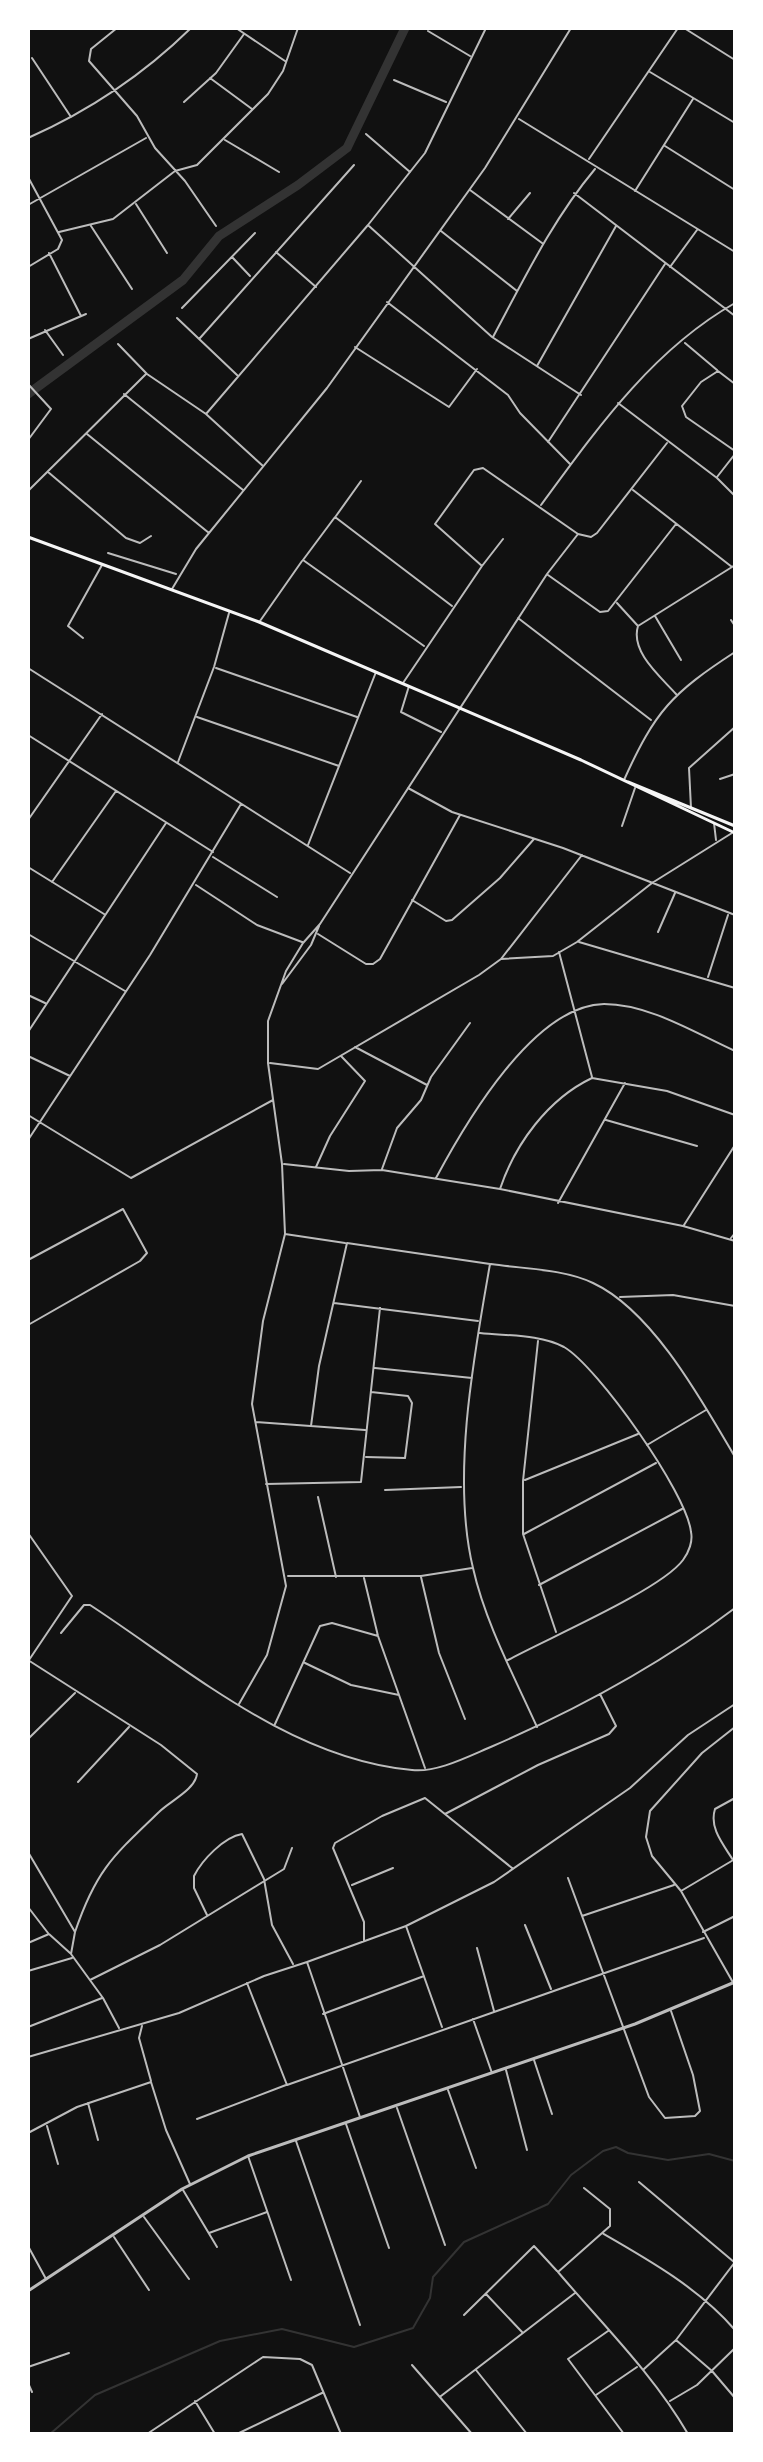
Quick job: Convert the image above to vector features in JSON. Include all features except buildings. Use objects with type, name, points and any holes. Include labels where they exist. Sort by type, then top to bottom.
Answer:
[{"type":"main road","points":[[28,537],[259,622],[735,826]]},
{"type":"main road","points":[[624,781],[734,833]]},
{"type":"street","points":[[117,28],[88,54],[89,61],[137,116],[147,138],[216,226]]},
{"type":"street","points":[[28,138],[71,118],[114,92],[191,28]]},
{"type":"street","points":[[236,28],[286,62]]},
{"type":"street","points":[[59,232],[113,219],[175,171],[197,165],[268,94],[286,62],[298,28]]},
{"type":"street","points":[[206,414],[316,287],[425,153],[486,28]]},
{"type":"street","points":[[171,590],[178,574],[209,533],[327,388],[386,301],[440,230],[518,118],[571,28]]},
{"type":"street","points":[[587,161],[678,28]]},
{"type":"street","points":[[684,28],[735,60]]},
{"type":"street","points":[[428,31],[471,57]]},
{"type":"street","points":[[184,102],[216,73],[244,34]]},
{"type":"street","points":[[32,58],[71,118]]},
{"type":"street","points":[[649,71],[735,123]]},
{"type":"street","points":[[209,77],[252,109]]},
{"type":"street","points":[[394,80],[447,103]]},
{"type":"street","points":[[634,192],[693,99]]},
{"type":"street","points":[[518,118],[735,252]]},
{"type":"street","points":[[366,134],[410,172]]},
{"type":"street","points":[[28,205],[147,138]]},
{"type":"street","points":[[224,139],[279,172]]},
{"type":"street","points":[[664,146],[735,190]]},
{"type":"street","points":[[200,338],[250,277],[354,165]]},
{"type":"street","points":[[492,337],[574,193],[596,168]]},
{"type":"street","points":[[28,177],[59,232],[61,245],[28,267]]},
{"type":"street","points":[[469,189],[543,244]]},
{"type":"street","points":[[507,220],[530,193]]},
{"type":"street","points":[[574,193],[735,316]]},
{"type":"street","points":[[136,204],[167,253]]},
{"type":"street","points":[[368,225],[492,337],[581,395]]},
{"type":"street","points":[[91,226],[132,289]]},
{"type":"street","points":[[537,367],[616,226]]},
{"type":"street","points":[[670,268],[698,229]]},
{"type":"street","points":[[440,230],[517,291]]},
{"type":"street","points":[[182,308],[255,233]]},
{"type":"street","points":[[275,251],[316,287]]},
{"type":"street","points":[[49,253],[81,316]]},
{"type":"street","points":[[230,256],[250,277]]},
{"type":"street","points":[[547,443],[665,264]]},
{"type":"street","points":[[386,301],[508,395],[547,443],[571,465]]},
{"type":"street","points":[[541,506],[618,403],[658,361],[724,308],[735,303]]},
{"type":"street","points":[[28,339],[44,329],[86,314]]},
{"type":"street","points":[[177,318],[237,376]]},
{"type":"street","points":[[44,329],[63,355]]},
{"type":"street","points":[[684,342],[735,384]]},
{"type":"street","points":[[118,344],[147,374],[206,414],[263,467]]},
{"type":"street","points":[[354,346],[449,407],[477,369]]},
{"type":"street","points":[[717,478],[735,453],[683,412],[685,398],[718,371]]},
{"type":"street","points":[[28,491],[147,374]]},
{"type":"street","points":[[28,384],[51,414],[28,440]]},
{"type":"street","points":[[124,394],[244,490]]},
{"type":"street","points":[[618,403],[717,478],[735,496]]},
{"type":"street","points":[[86,434],[209,533]]},
{"type":"street","points":[[482,566],[435,524],[474,470],[483,468],[578,534],[591,537],[667,443]]},
{"type":"street","points":[[47,472],[131,541],[140,543],[151,536]]},
{"type":"street","points":[[259,622],[361,481]]},
{"type":"street","points":[[632,490],[734,566],[638,626]]},
{"type":"street","points":[[335,517],[452,606]]},
{"type":"street","points":[[547,574],[600,612],[608,611],[676,524]]},
{"type":"street","points":[[239,1704],[274,1636],[283,1606],[286,1576],[254,1422],[256,1361],[285,1234],[282,1164],[268,1063],[268,1021],[281,985],[303,943],[320,924],[458,708],[547,574],[578,534]]},
{"type":"street","points":[[403,684],[452,606],[503,539]]},
{"type":"street","points":[[108,553],[178,574]]},
{"type":"street","points":[[303,560],[425,647]]},
{"type":"street","points":[[83,638],[68,626],[102,565]]},
{"type":"street","points":[[617,603],[638,626],[638,645],[677,695]]},
{"type":"street","points":[[177,763],[214,667],[230,611]]},
{"type":"street","points":[[655,616],[681,660]]},
{"type":"street","points":[[518,618],[652,721]]},
{"type":"street","points":[[731,620],[735,626]]},
{"type":"street","points":[[624,781],[652,721],[677,695],[735,652]]},
{"type":"street","points":[[214,667],[358,718]]},
{"type":"street","points":[[28,668],[351,873]]},
{"type":"street","points":[[307,846],[376,672]]},
{"type":"street","points":[[409,686],[401,712],[442,733]]},
{"type":"street","points":[[28,820],[102,713]]},
{"type":"street","points":[[195,717],[340,766]]},
{"type":"street","points":[[691,808],[689,768],[735,727]]},
{"type":"street","points":[[28,735],[277,897]]},
{"type":"street","points":[[720,779],[735,774]]},
{"type":"street","points":[[407,787],[461,814],[582,855],[735,915]]},
{"type":"street","points":[[622,826],[635,788]]},
{"type":"street","points":[[52,882],[116,791]]},
{"type":"street","points":[[28,1140],[194,884],[241,804]]},
{"type":"street","points":[[318,934],[373,964],[380,959],[461,814]]},
{"type":"street","points":[[716,819],[716,842]]},
{"type":"street","points":[[28,1032],[166,823]]},
{"type":"street","points":[[501,959],[553,956],[577,942],[652,883],[734,833]]},
{"type":"street","points":[[411,900],[446,921],[452,920],[500,878],[534,838]]},
{"type":"street","points":[[268,1063],[311,1070],[394,1026],[501,959],[582,855]]},
{"type":"street","points":[[28,867],[105,915]]},
{"type":"street","points":[[194,884],[257,925],[303,943]]},
{"type":"street","points":[[658,932],[675,892]]},
{"type":"street","points":[[707,978],[729,913]]},
{"type":"street","points":[[281,985],[318,934],[320,924]]},
{"type":"street","points":[[28,934],[126,991]]},
{"type":"street","points":[[577,942],[735,988]]},
{"type":"street","points":[[559,952],[592,1078]]},
{"type":"street","points":[[28,995],[47,1004]]},
{"type":"street","points":[[436,1179],[522,1049],[546,1026],[576,1010],[602,1004],[625,1006],[664,1018],[735,1051]]},
{"type":"street","points":[[382,1170],[393,1135],[421,1100],[427,1085],[470,1023]]},
{"type":"street","points":[[354,1046],[427,1085]]},
{"type":"street","points":[[316,1168],[330,1136],[365,1081],[340,1055]]},
{"type":"street","points":[[28,1056],[71,1076]]},
{"type":"street","points":[[500,1189],[516,1150],[558,1099],[592,1078],[667,1091],[735,1115]]},
{"type":"street","points":[[558,1203],[626,1082]]},
{"type":"street","points":[[28,1115],[42,1120],[131,1178],[274,1099]]},
{"type":"street","points":[[606,1120],[697,1146]]},
{"type":"street","points":[[683,1226],[735,1145]]},
{"type":"street","points":[[282,1164],[382,1170],[500,1189],[683,1226],[735,1241]]},
{"type":"street","points":[[28,1260],[123,1209],[147,1253],[140,1261],[28,1325]]},
{"type":"street","points":[[730,1239],[735,1233]]},
{"type":"street","points":[[285,1234],[591,1282],[619,1297],[642,1321],[706,1410],[735,1457]]},
{"type":"street","points":[[311,1426],[347,1243]]},
{"type":"street","points":[[490,1264],[478,1333],[462,1487],[473,1568],[507,1660],[537,1727]]},
{"type":"street","points":[[619,1297],[673,1295],[735,1306]]},
{"type":"street","points":[[333,1302],[480,1321]]},
{"type":"street","points":[[265,1484],[306,1481],[358,1484],[363,1479],[380,1308]]},
{"type":"street","points":[[478,1333],[538,1339],[562,1346],[579,1357],[639,1434],[683,1509],[692,1531],[690,1547],[672,1572],[507,1660]]},
{"type":"street","points":[[538,1339],[523,1481],[523,1534],[557,1633]]},
{"type":"street","points":[[373,1368],[474,1378]]},
{"type":"street","points":[[365,1457],[405,1458],[412,1403],[408,1396],[371,1392]]},
{"type":"street","points":[[646,1445],[706,1410]]},
{"type":"street","points":[[254,1422],[366,1430]]},
{"type":"street","points":[[523,1481],[549,1467],[639,1434]]},
{"type":"street","points":[[523,1534],[657,1463]]},
{"type":"street","points":[[385,1490],[462,1487]]},
{"type":"street","points":[[318,1497],[336,1578]]},
{"type":"street","points":[[539,1585],[683,1509]]},
{"type":"street","points":[[28,1533],[72,1596],[28,1660],[195,1769],[197,1777],[193,1785],[173,1798],[104,1865],[75,1932],[72,1956]]},
{"type":"street","points":[[286,1576],[421,1576],[473,1568]]},
{"type":"street","points":[[421,1576],[439,1653],[465,1719]]},
{"type":"street","points":[[364,1578],[378,1636],[425,1769]]},
{"type":"street","points":[[61,1633],[87,1604],[275,1725],[355,1757],[410,1770],[463,1759],[537,1727],[632,1676],[735,1608]]},
{"type":"street","points":[[275,1725],[317,1631],[332,1623],[378,1636]]},
{"type":"street","points":[[304,1662],[351,1685],[399,1695]]},
{"type":"street","points":[[28,1739],[76,1692]]},
{"type":"street","points":[[444,1815],[538,1765],[609,1734],[616,1726],[615,1720],[600,1694]]},
{"type":"street","points":[[28,2057],[179,2013],[293,1965],[406,1926],[494,1882],[630,1788],[688,1735],[735,1704]]},
{"type":"street","points":[[78,1782],[130,1726]]},
{"type":"street","points":[[28,2291],[114,2237],[182,2189],[248,2156],[493,2074],[735,1984],[704,1938],[681,1891],[649,1850],[647,1816],[702,1753],[735,1727]]},
{"type":"street","points":[[681,1891],[734,1860],[717,1833],[713,1814],[715,1809],[735,1798]]},
{"type":"street","points":[[364,1941],[364,1922],[333,1848],[335,1843],[382,1816],[423,1799],[513,1868]]},
{"type":"street","points":[[207,1915],[194,1888],[194,1876],[234,1836],[245,1836],[264,1879],[272,1925],[293,1965]]},
{"type":"street","points":[[90,1980],[160,1945],[284,1869],[292,1848]]},
{"type":"street","points":[[28,1852],[75,1932]]},
{"type":"street","points":[[351,1886],[393,1868]]},
{"type":"street","points":[[568,1878],[649,2097],[660,2114],[669,2118],[697,2115],[700,2111],[693,2075],[670,2009]]},
{"type":"street","points":[[581,1916],[675,1884]]},
{"type":"street","points":[[28,1907],[49,1934],[72,1956],[103,1998],[120,2029]]},
{"type":"street","points":[[702,1933],[735,1916]]},
{"type":"street","points":[[525,1925],[551,1990]]},
{"type":"street","points":[[406,1926],[442,2028]]},
{"type":"street","points":[[28,1943],[49,1934]]},
{"type":"street","points":[[197,2119],[287,2085],[344,2068],[442,2028],[704,1938]]},
{"type":"street","points":[[477,1948],[494,2012]]},
{"type":"street","points":[[28,1971],[72,1956]]},
{"type":"street","points":[[307,1962],[361,2118]]},
{"type":"street","points":[[323,2014],[425,1975]]},
{"type":"street","points":[[247,1983],[287,2085]]},
{"type":"street","points":[[28,2027],[103,1998]]},
{"type":"street","points":[[473,2019],[493,2074]]},
{"type":"street","points":[[142,2025],[139,2037],[151,2082],[166,2130],[190,2185]]},
{"type":"street","points":[[533,2059],[552,2114]]},
{"type":"street","points":[[506,2069],[527,2150]]},
{"type":"street","points":[[28,2133],[88,2103],[151,2082]]},
{"type":"street","points":[[448,2089],[476,2168]]},
{"type":"street","points":[[88,2103],[98,2140]]},
{"type":"street","points":[[396,2106],[445,2245]]},
{"type":"street","points":[[346,2122],[389,2248]]},
{"type":"street","points":[[47,2125],[58,2164]]},
{"type":"street","points":[[295,2139],[360,2325]]},
{"type":"street","points":[[248,2156],[291,2280]]},
{"type":"street","points":[[639,2182],[735,2262],[676,2340],[644,2370]]},
{"type":"street","points":[[558,2272],[610,2226],[610,2209],[584,2188]]},
{"type":"street","points":[[182,2189],[217,2247]]},
{"type":"street","points":[[209,2233],[268,2212]]},
{"type":"street","points":[[144,2217],[189,2279]]},
{"type":"street","points":[[601,2233],[620,2241],[675,2278],[720,2313],[735,2330]]},
{"type":"street","points":[[114,2237],[149,2290]]},
{"type":"street","points":[[28,2246],[47,2280]]},
{"type":"street","points":[[464,2315],[534,2246],[644,2370],[669,2401],[688,2434]]},
{"type":"street","points":[[441,2396],[576,2293]]},
{"type":"street","points":[[486,2294],[523,2333]]},
{"type":"street","points":[[609,2331],[568,2358],[624,2434]]},
{"type":"street","points":[[676,2340],[712,2371],[735,2398]]},
{"type":"street","points":[[669,2401],[712,2371],[735,2348]]},
{"type":"street","points":[[28,2367],[69,2353]]},
{"type":"street","points":[[147,2434],[263,2357],[300,2359],[312,2365],[341,2434]]},
{"type":"street","points":[[412,2365],[472,2434]]},
{"type":"street","points":[[595,2395],[639,2365]]},
{"type":"street","points":[[476,2370],[527,2434]]},
{"type":"street","points":[[28,2383],[32,2392]]},
{"type":"street","points":[[237,2434],[324,2392]]},
{"type":"street","points":[[194,2400],[215,2434]]},
{"type":"waterway","points":[[28,394],[183,280],[219,236],[298,185],[347,148],[405,28]]},
{"type":"waterway","points":[[50,2434],[95,2395],[220,2341],[282,2329],[354,2347],[413,2328],[430,2298],[433,2277],[464,2242],[548,2204],[571,2175],[603,2151],[616,2147],[628,2153],[668,2160],[709,2154],[735,2161]]}]
